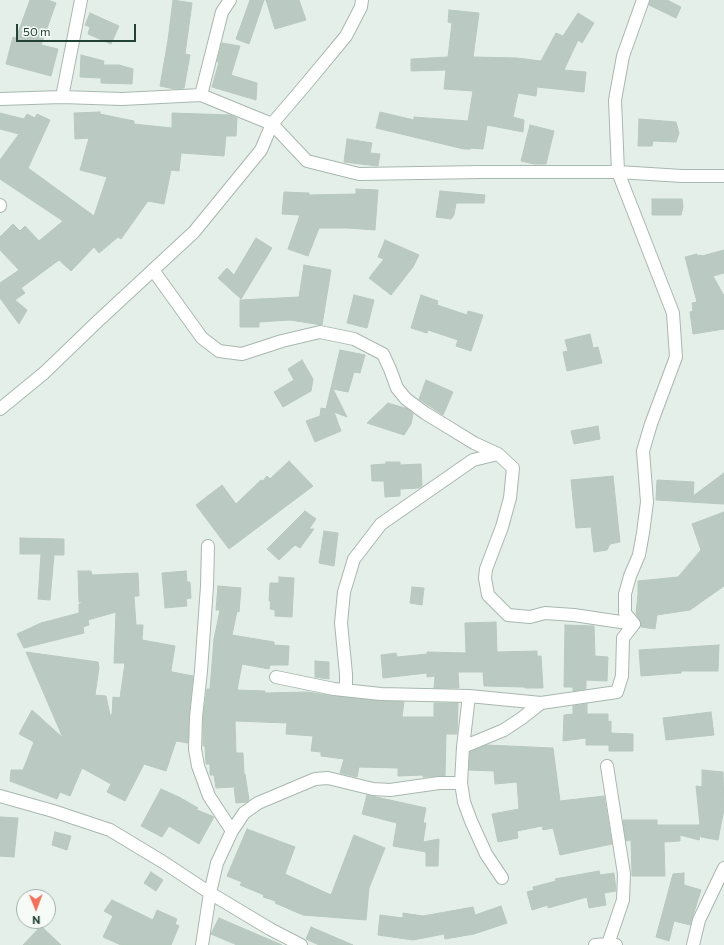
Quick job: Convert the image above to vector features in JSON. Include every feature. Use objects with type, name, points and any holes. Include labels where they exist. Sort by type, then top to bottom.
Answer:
[{"type":"street","points":[[62,97],[81,0]]},
{"type":"street","points":[[201,95],[222,12],[230,0]]},
{"type":"street","points":[[0,409],[44,373],[194,232],[261,150],[272,124],[346,36],[361,7],[362,0]]},
{"type":"street","points":[[634,624],[625,613],[625,594],[630,576],[639,555],[644,533],[647,502],[643,451],[656,409],[676,357],[673,313],[618,172],[615,100],[623,56],[643,0]]},
{"type":"street","points":[[0,99],[62,97],[122,99],[201,95],[272,124],[307,161],[359,174],[618,172],[682,176],[724,176]]},
{"type":"street","points":[[153,270],[202,338],[219,351],[242,354],[282,341],[320,332],[354,339],[383,354],[397,388],[406,399],[425,413],[474,443],[498,454],[512,468],[510,498],[502,527],[486,568],[485,578],[488,595],[508,615],[530,617],[545,613],[574,615],[634,624]]},
{"type":"street","points":[[346,690],[341,623],[344,592],[354,559],[380,524],[473,460],[498,454]]},
{"type":"street","points":[[208,546],[207,586],[202,663],[196,717],[195,749],[198,766],[209,796],[232,831]]},
{"type":"street","points":[[276,677],[334,689],[381,694],[469,696],[541,703],[588,697],[617,692],[622,676],[622,638],[634,624]]},
{"type":"street","points":[[469,696],[463,747],[461,783],[464,802],[486,854],[502,878]]},
{"type":"street","points":[[463,747],[504,730],[541,703]]},
{"type":"street","points":[[595,945],[612,944],[623,900],[624,874],[608,766]]},
{"type":"street","points":[[202,945],[210,893],[217,863],[232,831],[244,813],[258,803],[315,779],[328,778],[374,789],[390,790],[440,783],[461,783]]},
{"type":"street","points":[[0,796],[53,811],[110,830],[210,893],[270,929],[301,945]]},
{"type":"street","points":[[693,945],[699,920],[724,868]]},
{"type":"building","points":[[30,0],[48,0],[56,3],[41,45],[58,49],[51,76],[6,64],[13,37],[16,38]]},
{"type":"building","points":[[173,0],[192,3],[185,54],[190,55],[184,88],[175,89],[160,86]]},
{"type":"building","points":[[250,0],[264,0],[249,44],[236,39]]},
{"type":"building","points":[[266,0],[299,0],[306,20],[275,29]]},
{"type":"building","points":[[650,0],[667,0],[681,7],[676,18],[649,5]]},
{"type":"building","points":[[449,10],[479,13],[473,57],[517,58],[541,61],[556,33],[563,36],[578,13],[594,23],[582,43],[578,40],[564,70],[586,72],[584,92],[537,87],[536,96],[518,93],[513,117],[524,120],[523,132],[487,125],[483,149],[464,149],[376,128],[380,112],[414,120],[414,117],[468,121],[473,91],[444,89],[446,70],[411,71],[411,59],[448,57],[452,23],[448,22]]},
{"type":"building","points":[[90,13],[119,26],[111,44],[88,34],[90,27],[85,25]]},
{"type":"building","points":[[222,43],[240,46],[231,75],[257,83],[256,100],[212,87],[219,62],[217,62]]},
{"type":"building","points":[[81,55],[104,61],[103,65],[119,65],[133,69],[132,84],[101,83],[101,78],[80,77]]},
{"type":"building","points":[[100,112],[100,114],[134,121],[134,124],[172,128],[172,113],[230,115],[237,118],[236,136],[226,136],[224,156],[181,153],[179,171],[171,170],[164,204],[148,201],[121,239],[118,237],[99,253],[94,247],[71,271],[59,260],[21,288],[25,293],[15,300],[27,310],[19,324],[0,298],[0,283],[19,270],[0,250],[0,237],[13,224],[20,231],[25,226],[39,241],[63,221],[0,179],[0,160],[19,134],[0,129],[0,113],[24,119],[27,114],[35,118],[37,114],[50,120],[28,168],[94,216],[107,177],[80,170],[89,138],[75,139],[74,113]]},
{"type":"building","points":[[639,119],[676,122],[679,133],[676,142],[653,141],[652,146],[638,146]]},
{"type":"building","points":[[530,125],[554,131],[546,164],[534,164],[521,161]]},
{"type":"building","points":[[347,139],[372,143],[370,153],[380,154],[378,166],[344,162]]},
{"type":"building","points":[[356,189],[378,190],[375,230],[319,228],[308,256],[288,249],[300,215],[282,214],[284,192],[309,193],[309,195],[356,194]]},
{"type":"building","points":[[440,191],[485,195],[484,203],[456,203],[454,215],[451,219],[436,217]]},
{"type":"building","points":[[652,199],[682,199],[683,207],[681,215],[652,215]]},
{"type":"building","points":[[256,238],[272,248],[241,299],[218,278],[227,268],[234,275]]},
{"type":"building","points":[[385,240],[419,255],[413,267],[391,295],[369,278],[384,259],[378,257]]},
{"type":"building","points":[[724,250],[724,273],[713,276],[724,296],[724,329],[693,334],[690,312],[693,311],[692,303],[697,302],[685,257],[697,254],[698,256],[702,256]]},
{"type":"building","points":[[304,265],[331,270],[322,325],[290,320],[259,322],[259,327],[240,327],[240,300],[299,297]]},
{"type":"building","points":[[354,295],[374,300],[367,328],[347,323]]},
{"type":"building","points":[[421,295],[438,301],[437,305],[467,315],[468,311],[483,315],[471,351],[456,346],[458,340],[428,330],[427,333],[411,328]]},
{"type":"building","points":[[590,334],[593,348],[598,347],[602,363],[567,371],[563,352],[568,351],[565,340]]},
{"type":"building","points":[[340,350],[365,355],[360,373],[354,372],[348,392],[333,389],[347,417],[334,412],[341,431],[315,442],[306,421],[320,416],[321,408],[326,409]]},
{"type":"building","points":[[302,360],[313,379],[311,391],[283,407],[274,392],[294,380],[288,369]]},
{"type":"building","points":[[426,380],[453,392],[443,415],[419,399]]},
{"type":"building","points":[[388,403],[408,409],[413,414],[411,424],[404,435],[367,423]]},
{"type":"building","points":[[598,426],[600,439],[574,444],[571,431]]},
{"type":"building","points":[[289,461],[313,486],[229,549],[196,505],[222,485],[236,504],[261,480],[263,481],[267,476],[270,479]]},
{"type":"building","points":[[386,462],[400,462],[400,465],[421,464],[422,486],[419,488],[400,489],[400,496],[385,497],[384,481],[372,481],[371,465],[386,464]]},
{"type":"building","points":[[724,473],[724,504],[656,500],[657,480],[694,482],[693,496]]},
{"type":"building","points":[[613,476],[620,542],[610,544],[607,550],[594,552],[591,527],[576,528],[571,480]]},
{"type":"building","points":[[305,511],[316,519],[309,529],[314,529],[300,548],[295,545],[279,560],[267,549]]},
{"type":"building","points":[[724,512],[724,586],[690,610],[657,615],[655,629],[641,627],[641,622],[636,614],[638,581],[678,577],[701,550],[692,524]]},
{"type":"building","points":[[324,531],[338,533],[334,566],[319,563]]},
{"type":"building","points":[[20,538],[64,539],[64,555],[54,555],[50,600],[38,599],[41,554],[20,554]]},
{"type":"building","points":[[78,571],[91,571],[92,575],[138,573],[139,596],[134,596],[136,625],[143,625],[142,640],[175,646],[171,670],[172,672],[193,676],[188,743],[176,741],[166,771],[144,764],[125,801],[107,792],[111,784],[82,768],[70,796],[60,792],[57,799],[10,781],[11,770],[23,770],[34,742],[19,734],[32,710],[63,738],[26,652],[98,662],[99,668],[95,695],[106,696],[110,715],[112,715],[113,697],[120,698],[125,663],[114,663],[116,612],[88,620],[89,625],[83,627],[84,633],[24,648],[17,634],[41,623],[79,613],[79,604],[84,602],[79,602]]},
{"type":"building","points":[[186,571],[187,582],[190,582],[191,598],[186,599],[187,606],[165,608],[162,573]]},
{"type":"building","points":[[279,577],[294,578],[292,617],[275,616],[275,610],[270,609],[270,583],[279,583]]},
{"type":"building","points":[[218,586],[241,588],[239,612],[237,611],[232,635],[274,642],[274,645],[289,646],[288,665],[270,665],[269,669],[242,664],[237,690],[265,691],[265,693],[307,692],[333,696],[404,702],[402,717],[434,717],[434,703],[458,703],[457,734],[446,734],[445,776],[398,776],[398,768],[359,767],[357,777],[340,773],[344,759],[321,756],[321,752],[311,751],[313,736],[286,734],[287,723],[235,721],[236,753],[243,753],[244,774],[249,800],[247,802],[236,803],[234,787],[216,788],[214,775],[210,775],[210,764],[206,764],[205,746],[203,746],[203,718],[207,689],[210,689],[214,639],[220,610],[216,610]]},
{"type":"building","points":[[412,587],[424,588],[422,605],[410,603]]},
{"type":"building","points":[[496,622],[497,652],[537,651],[537,656],[541,656],[543,688],[484,686],[483,672],[458,672],[459,688],[434,688],[435,676],[427,677],[427,673],[383,678],[381,655],[396,653],[397,657],[427,654],[427,652],[466,653],[465,623]]},
{"type":"building","points":[[565,625],[594,626],[595,656],[608,657],[607,681],[586,680],[586,689],[573,691],[573,687],[564,687]]},
{"type":"building","points":[[719,645],[718,671],[681,671],[681,673],[641,676],[639,650]]},
{"type":"building","points":[[315,661],[329,662],[329,679],[315,677]]},
{"type":"building","points":[[587,704],[587,714],[608,714],[608,722],[611,721],[611,733],[633,734],[633,751],[609,751],[609,745],[586,745],[586,738],[563,741],[564,715],[573,714],[573,706]]},
{"type":"building","points":[[711,712],[714,735],[666,740],[663,718]]},
{"type":"building","points":[[486,745],[553,748],[560,801],[604,796],[612,844],[560,855],[553,828],[543,830],[542,826],[517,831],[518,838],[498,842],[492,814],[519,809],[517,782],[495,784],[494,771],[469,770],[470,752]]},
{"type":"building","points":[[702,770],[723,772],[724,809],[718,840],[701,837],[701,832],[699,840],[680,835],[680,841],[664,842],[665,876],[632,876],[631,840],[626,841],[623,820],[657,820],[657,825],[700,825],[696,786],[702,787]]},
{"type":"building","points":[[161,789],[198,808],[195,809],[214,817],[199,844],[169,826],[162,837],[141,826]]},
{"type":"building","points":[[367,795],[426,808],[423,823],[426,823],[423,842],[439,839],[438,866],[426,866],[426,852],[393,846],[397,823],[362,814]]},
{"type":"building","points":[[0,817],[18,818],[14,857],[0,856]]},
{"type":"building","points":[[247,829],[295,847],[285,874],[331,895],[354,835],[385,848],[369,888],[366,920],[303,915],[275,903],[276,901],[263,897],[264,895],[240,885],[242,882],[227,876]]},
{"type":"building","points":[[55,832],[71,836],[67,850],[52,845]]},
{"type":"building","points":[[599,871],[600,875],[614,873],[616,891],[604,893],[606,905],[589,908],[587,897],[548,908],[548,905],[532,910],[527,892],[534,890],[533,887],[556,881],[555,879]]},
{"type":"building","points":[[151,872],[163,880],[156,891],[144,883]]},
{"type":"building","points":[[684,873],[684,885],[701,890],[690,925],[674,921],[669,941],[656,937],[673,874]]},
{"type":"building","points":[[112,900],[153,920],[157,910],[177,919],[175,924],[179,926],[171,945],[121,945],[103,937],[113,916],[104,911]]},
{"type":"building","points":[[501,906],[507,923],[474,934],[445,939],[444,934],[413,940],[378,935],[380,915],[403,918],[403,913],[423,916],[473,907],[475,915]]},
{"type":"building","points":[[219,918],[282,945],[237,945],[211,934]]},
{"type":"building","points":[[311,927],[353,945],[319,945],[306,939]]},
{"type":"building","points":[[38,929],[44,929],[61,945],[23,945]]}]
